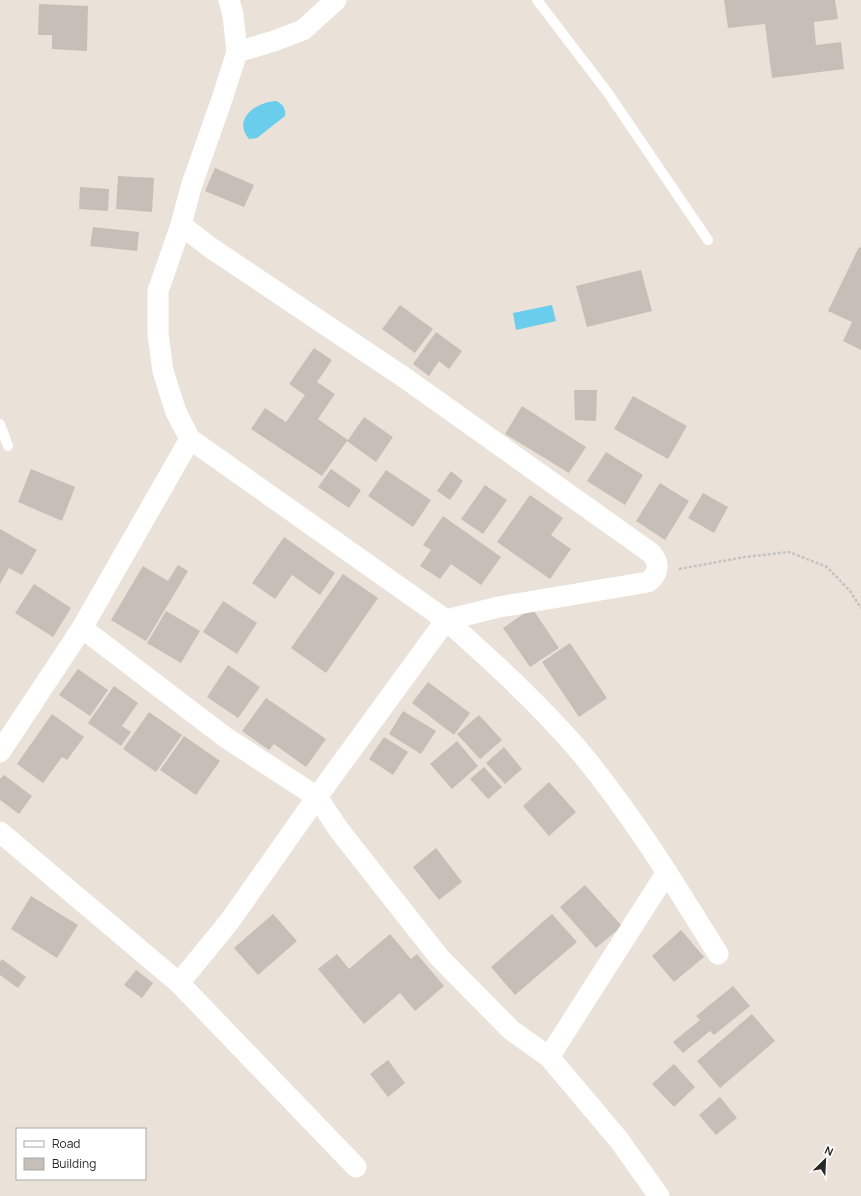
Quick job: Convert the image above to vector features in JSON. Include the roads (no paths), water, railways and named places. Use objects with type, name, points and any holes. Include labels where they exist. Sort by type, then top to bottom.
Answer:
[{"type":"street","points":[[229,0],[233,15],[236,52],[222,99],[191,187],[181,225],[158,292],[158,334],[163,371],[176,412],[190,439],[446,620],[506,673],[575,747],[619,802],[668,872],[718,954]]},
{"type":"street","points":[[236,52],[274,42],[303,30],[335,0],[345,0]]},
{"type":"street","points":[[179,983],[229,922],[317,797],[446,620],[499,607],[642,584],[653,578],[656,573],[657,566],[656,559],[651,553],[405,378],[211,248],[181,225]]},
{"type":"street","points":[[0,752],[82,628],[190,439]]},
{"type":"street","points":[[82,628],[226,737],[317,797],[340,830],[439,957],[511,1030],[549,1057],[619,1140],[659,1196]]},
{"type":"street","points":[[0,832],[179,983],[356,1167]]},
{"type":"street","points":[[549,1057],[668,872]]},
{"type":"lane","points":[[537,0],[608,93],[708,240]]},
{"type":"lane","points":[[0,424],[8,446]]},
{"type":"water","points":[[276,101],[284,107],[285,116],[257,138],[249,139],[244,132],[243,125],[245,118],[254,108],[268,102]]},
{"type":"water","points":[[552,305],[556,321],[516,330],[513,313]]}]
